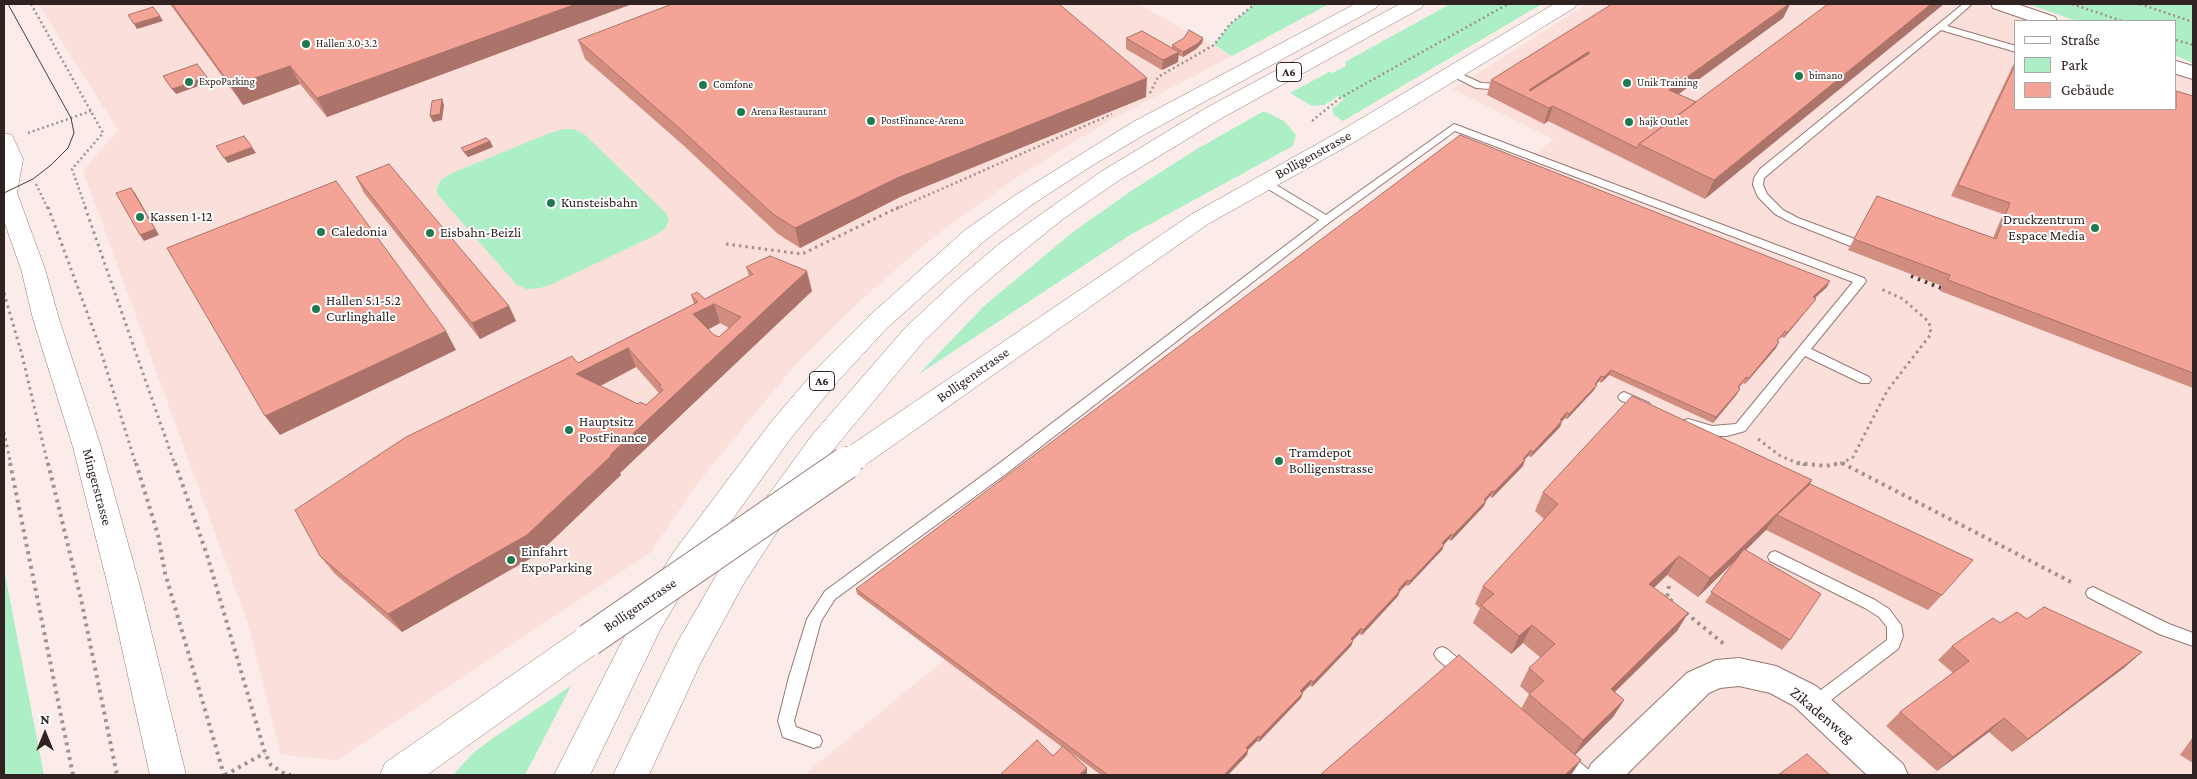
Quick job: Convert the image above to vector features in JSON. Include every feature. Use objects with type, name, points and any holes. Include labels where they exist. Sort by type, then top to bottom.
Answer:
[{"type":"main road","name":"A6","points":[[572,775],[650,618],[684,562],[781,430],[828,374],[878,322],[974,236],[1085,160],[1141,127],[1369,4]]},
{"type":"main road","name":"A6","points":[[631,775],[689,653],[743,558],[823,442],[868,387],[914,336],[961,290],[1008,250],[1055,214],[1110,176],[1214,114],[1414,4]]},
{"type":"main road","name":"Bolligenstrasse","points":[[398,775],[589,640],[1200,219],[1344,139],[1568,4]]},
{"type":"main road","name":"Mingerstrasse","points":[[5,144],[12,159],[6,198],[33,269],[46,319],[87,447],[125,590],[168,775]]},
{"type":"main road","points":[[431,775],[464,729]]},
{"type":"street","points":[[2000,4],[2045,20]]},
{"type":"street","points":[[2177,67],[2193,73]]},
{"type":"street","name":"Zikadenweg","points":[[1603,775],[1698,683],[1720,673],[1746,673],[1781,682],[1814,704],[1891,775]]},
{"type":"lane","points":[[1880,253],[1786,217],[1763,198],[1758,187],[1758,181],[1764,171],[1968,4]]},
{"type":"lane","points":[[1940,27],[2014,49]]},
{"type":"lane","points":[[1453,73],[1479,86],[1493,88],[1512,87]]},
{"type":"lane","points":[[814,741],[789,732],[786,721],[814,619],[830,595],[1002,469],[1326,220],[1454,127],[1860,281],[1740,428],[1712,431],[1698,428],[1674,418]]},
{"type":"lane","points":[[1264,182],[1326,220]]},
{"type":"lane","points":[[1804,350],[1864,380]]},
{"type":"lane","points":[[1624,397],[1657,411]]},
{"type":"lane","points":[[1775,557],[1870,604],[1884,613],[1894,625],[1896,636],[1893,644],[1814,704]]},
{"type":"lane","points":[[2093,593],[2164,629],[2193,640]]},
{"type":"lane","points":[[1442,654],[1479,686]]},
{"type":"lane","points":[[1554,750],[1583,775]]},
{"type":"path","points":[[31,4],[103,132],[72,168],[207,555],[265,753],[271,764],[285,774],[292,775]]},
{"type":"path","points":[[1245,4],[1254,4]]},
{"type":"path","points":[[1147,97],[1154,88],[1158,77],[1214,45],[1230,24],[1254,4]]},
{"type":"path","points":[[1312,121],[1340,98],[1508,4]]},
{"type":"path","points":[[2072,4],[2119,20]]},
{"type":"path","points":[[2140,4],[2193,22]]},
{"type":"path","points":[[2177,40],[2193,45]]},
{"type":"path","points":[[91,111],[5,144],[33,179],[43,195],[98,342],[158,534],[165,572],[224,775],[265,753]]},
{"type":"path","points":[[726,244],[802,254],[918,198],[1113,114]]},
{"type":"path","points":[[4,293],[22,355],[68,542],[118,775]]},
{"type":"path","points":[[4,432],[73,775]]},
{"type":"path","points":[[1842,463],[2093,593]]},
{"type":"path","points":[[1669,586],[1667,597],[1675,603]]},
{"type":"path","points":[[1682,610],[1741,658],[1746,673]]},
{"type":"shaded area","points":[[38,4],[1138,4],[1232,56],[1073,142],[1019,176],[933,237],[861,300],[795,365],[696,485],[650,553],[338,760],[281,755],[249,626],[83,171],[118,130]]},
{"type":"shaded area","points":[[1587,4],[1981,4],[2028,20],[2014,20],[2014,110],[2177,110],[2177,73],[2193,80],[2193,775],[804,775],[1340,335],[1423,248],[1553,139],[1453,89]]},
{"type":"green space","points":[[1255,4],[1329,4],[1232,56],[1214,45],[1230,24]]},
{"type":"green space","points":[[1450,4],[1542,4],[1343,121],[1334,115],[1332,109],[1344,99],[1339,96],[1324,105],[1312,106],[1290,93],[1329,72],[1332,73],[1346,66],[1345,62]]},
{"type":"green space","points":[[2028,4],[2193,4],[2193,63],[2177,56],[2177,20],[2074,20]]},
{"type":"green space","points":[[1264,111],[1284,121],[1296,135],[1293,146],[1130,235],[919,374],[984,306],[1073,232],[1131,191],[1197,149]]},
{"type":"green space","name":"Kunsteisbahn","points":[[564,129],[573,129],[584,134],[667,214],[669,220],[665,229],[656,235],[550,285],[526,289],[516,284],[438,195],[436,189],[441,180],[452,173]]},
{"type":"green space","points":[[4,569],[44,775],[4,775]]},
{"type":"green space","points":[[571,686],[525,775],[453,775],[473,753]]},
{"type":"building","name":"Hallen 3.0-3.2","points":[[172,4],[576,4],[317,98],[290,66],[231,86]]},
{"type":"building","name":"PostFinance-Arena","points":[[672,4],[1059,4],[1147,78],[897,178],[795,228],[773,214],[677,126],[578,40]]},
{"type":"building","points":[[1612,4],[1789,4],[1669,90],[1696,102],[1639,144],[1637,148],[1553,106],[1549,108],[1491,80]],"holes":[[[1588,52],[1590,53],[1530,91],[1529,90]]]},
{"type":"building","points":[[1828,4],[1931,4],[1714,180],[1639,144]]},
{"type":"building","points":[[153,7],[160,16],[134,24],[128,15]]},
{"type":"building","points":[[1189,30],[1203,38],[1183,52],[1172,45],[1184,38]]},
{"type":"building","points":[[1142,31],[1179,52],[1163,60],[1126,38]]},
{"type":"building","points":[[197,64],[207,77],[172,89],[163,76]]},
{"type":"building","name":"Druckzentrum Espace Media","points":[[2014,67],[2014,110],[2177,110],[2177,91],[2193,96],[2193,373],[1948,280],[1950,275],[1854,239],[1877,196],[1996,239],[2010,203],[1958,185]]},
{"type":"building","points":[[442,99],[440,114],[430,116],[432,101]]},
{"type":"building","name":"Tramdepot Bolligenstrasse","points":[[1460,135],[1830,281],[1813,297],[1816,299],[1787,333],[1785,331],[1777,341],[1779,342],[1749,378],[1746,377],[1738,387],[1740,389],[1716,417],[1611,370],[1604,377],[1601,376],[1595,384],[1597,385],[1569,414],[1567,412],[1560,420],[1562,421],[1533,452],[1531,450],[1523,459],[1525,460],[1484,500],[1486,501],[1453,535],[1451,534],[1442,543],[1444,545],[1410,581],[1407,580],[1398,590],[1400,591],[1363,630],[1361,628],[1351,639],[1353,641],[1313,682],[1311,680],[1300,691],[1303,693],[1260,737],[1258,736],[1246,748],[1248,750],[1224,775],[1108,775],[856,589]]},
{"type":"building","points":[[244,136],[252,147],[224,158],[216,146]]},
{"type":"building","points":[[486,138],[490,141],[465,152],[461,148]]},
{"type":"building","points":[[389,164],[509,306],[472,323],[356,177]]},
{"type":"building","name":"Hallen 5.1-5.2 Curlinghalle","points":[[336,181],[446,331],[265,416],[167,248]]},
{"type":"building","name":"Kassen 1-12","points":[[131,188],[155,229],[140,235],[116,193]]},
{"type":"building","points":[[770,256],[807,271],[527,535],[388,614],[320,556],[295,510],[406,437],[572,356],[578,363],[698,302],[691,295],[697,292],[705,299],[753,274],[746,267]],"holes":[[[714,304],[741,317],[719,337],[714,335],[693,314]],[[628,348],[661,385],[659,386],[663,390],[646,405],[640,402],[638,404],[576,374]]]},
{"type":"building","points":[[1632,396],[1812,480],[1710,578],[1679,556],[1649,584],[1688,613],[1611,689],[1624,700],[1583,740],[1529,694],[1544,681],[1529,668],[1555,644],[1532,625],[1519,636],[1481,605],[1494,594],[1483,586],[1558,504],[1543,492]]},
{"type":"building","points":[[1810,484],[1973,560],[1942,595],[1777,515]]},
{"type":"building","points":[[1744,549],[1821,594],[1790,640],[1711,592]]},
{"type":"building","points":[[2044,607],[2142,652],[2028,739],[2004,718],[1953,757],[1900,712],[1969,661],[1952,646],[1993,618],[2000,623],[2017,612],[2027,619]]},
{"type":"building","points":[[1459,655],[1581,760],[1565,775],[1320,775]]},
{"type":"building","points":[[1037,740],[1053,756],[1063,746],[1087,768],[1079,775],[1000,775]]},
{"type":"building","points":[[1807,754],[1830,775],[1778,775]]},
{"type":"tram line","points":[[4,193],[33,179],[51,165],[68,148],[74,133],[71,118],[8,4]]},
{"type":"railway","points":[[1911,276],[1941,288]]},
{"type":"place","name":"Hallen 3.0-3.2","points":[[306,44]]},
{"type":"place","name":"bimano","points":[[1799,76]]},
{"type":"place","name":"ExpoParking","points":[[189,82]]},
{"type":"place","name":"Unik Training","points":[[1627,83]]},
{"type":"place","name":"Comfone","points":[[703,85]]},
{"type":"place","name":"Arena Restaurant","points":[[741,112]]},
{"type":"place","name":"PostFinance-Arena","points":[[871,121]]},
{"type":"place","name":"hajk Outlet","points":[[1629,122]]},
{"type":"place","name":"Kunsteisbahn","points":[[551,203]]},
{"type":"place","name":"Kassen 1-12","points":[[140,217]]},
{"type":"place","name":"Druckzentrum Espace Media","points":[[2095,228]]},
{"type":"place","name":"Caledonia","points":[[321,232]]},
{"type":"place","name":"Eisbahn-Beizli","points":[[430,233]]},
{"type":"place","name":"Hallen 5.1-5.2 Curlinghalle","points":[[316,309]]},
{"type":"place","name":"Hauptsitz PostFinance","points":[[569,430]]},
{"type":"place","name":"Tramdepot Bolligenstrasse","points":[[1279,461]]},
{"type":"place","name":"Einfahrt ExpoParking","points":[[511,560]]}]
